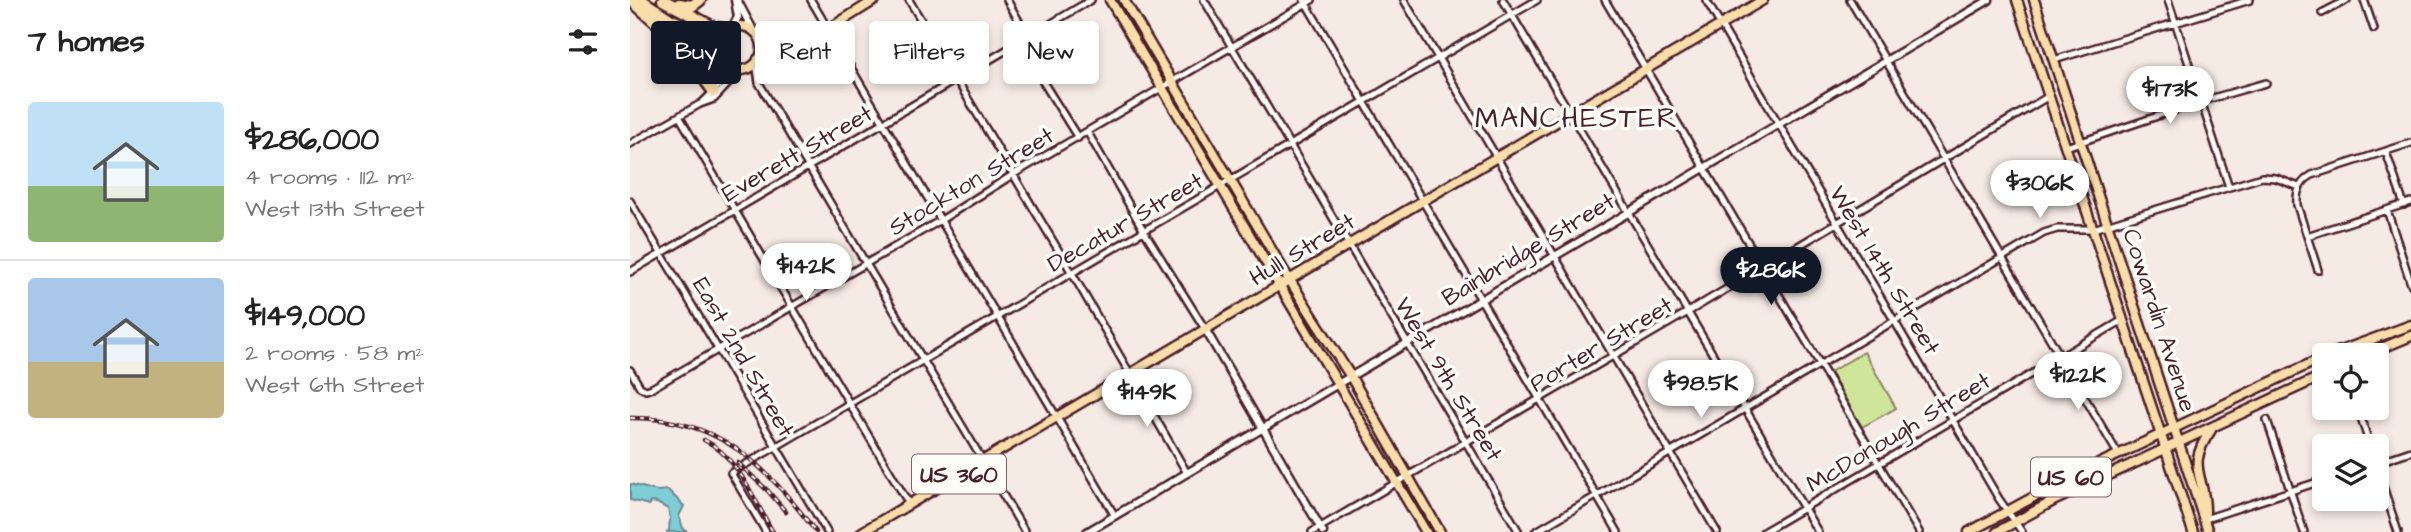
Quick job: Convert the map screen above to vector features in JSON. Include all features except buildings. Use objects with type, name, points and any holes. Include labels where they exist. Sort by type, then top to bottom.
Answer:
[{"type":"highway","points":[[631,0],[676,40],[714,92]]},
{"type":"highway","points":[[641,0],[675,21]]},
{"type":"highway","points":[[663,0],[702,21]]},
{"type":"highway","points":[[672,0],[688,7],[700,0]]},
{"type":"main road","points":[[840,21],[875,0]]},
{"type":"main road","points":[[1110,0],[1426,532]]},
{"type":"main road","points":[[1124,0],[1289,280],[1351,377],[1440,532]]},
{"type":"main road","name":"Hull Street","points":[[862,532],[1763,0]]},
{"type":"main road","name":"Cowardin Avenue","points":[[2017,0],[2193,532]]},
{"type":"main road","name":"Cowardin Avenue","points":[[2034,0],[2208,532]]},
{"type":"main road","points":[[742,69],[755,61]]},
{"type":"main road","name":"US 60","points":[[2362,343],[2411,325]]},
{"type":"main road","points":[[2389,345],[2411,336]]},
{"type":"main road","name":"US 60","points":[[1969,532],[2118,454],[2312,363]]},
{"type":"main road","name":"US 60","points":[[1997,532],[2312,380]]},
{"type":"main road","points":[[2205,519],[2206,497],[2197,472],[2196,458],[2201,444],[2213,427]]},
{"type":"street","points":[[735,21],[738,17],[736,0]]},
{"type":"street","points":[[736,0],[755,33]]},
{"type":"street","points":[[811,0],[824,21]]},
{"type":"street","points":[[909,0],[922,21]]},
{"type":"street","points":[[1007,0],[1019,21]]},
{"type":"street","name":"Everett Street","points":[[1055,21],[1091,0]]},
{"type":"street","name":"West 9th Street","points":[[1204,0],[1519,532]]},
{"type":"street","points":[[1404,0],[1717,532]]},
{"type":"street","points":[[1503,0],[1818,532]]},
{"type":"street","name":"Decatur Street","points":[[766,532],[731,473],[1536,0]]},
{"type":"street","points":[[1605,0],[1919,532]]},
{"type":"street","name":"West 14th Street","points":[[1706,0],[2007,511],[2022,532]]},
{"type":"street","points":[[1850,0],[2118,454]]},
{"type":"street","name":"Bainbridge Street","points":[[1087,532],[1989,0]]},
{"type":"street","points":[[2168,0],[2229,187]]},
{"type":"street","points":[[2054,60],[2250,0]]},
{"type":"street","points":[[2322,13],[2347,0]]},
{"type":"street","points":[[2364,0],[2374,29]]},
{"type":"street","points":[[1307,1],[1618,532]]},
{"type":"street","name":"Stockton Street","points":[[630,370],[640,387],[646,390],[720,350],[1307,1]]},
{"type":"street","points":[[630,144],[719,94],[742,69]]},
{"type":"street","points":[[855,74],[1115,516]]},
{"type":"street","points":[[2066,147],[2202,101],[2266,83]]},
{"type":"street","points":[[700,104],[719,84]]},
{"type":"street","points":[[760,84],[1025,532]]},
{"type":"street","name":"Everett Street","points":[[630,272],[950,84]]},
{"type":"street","points":[[959,84],[1187,473]]},
{"type":"street","points":[[1045,84],[1078,138]]},
{"type":"street","name":"Porter Street","points":[[1312,532],[1322,530],[1407,475],[1614,356],[2049,96]]},
{"type":"street","points":[[680,116],[909,504]]},
{"type":"street","points":[[1088,133],[1322,530]]},
{"type":"street","points":[[2318,270],[2296,202],[2299,187],[2312,175],[2411,143]]},
{"type":"street","points":[[2386,152],[2404,205]]},
{"type":"street","points":[[1535,532],[2052,230],[2093,229],[2270,177],[2299,187]]},
{"type":"street","name":"East 2nd Street","points":[[630,201],[827,532]]},
{"type":"street","points":[[2307,236],[2411,202]]},
{"type":"street","points":[[2387,210],[2408,262],[2411,284]]},
{"type":"street","name":"McDonough Street","points":[[1763,532],[2123,320]]},
{"type":"street","points":[[2267,420],[2304,532]]},
{"type":"street","points":[[2389,459],[2411,451]]},
{"type":"street","points":[[2205,519],[2312,484]]},
{"type":"street","points":[[2389,504],[2398,532]]},
{"type":"green space","points":[[1864,352],[1896,408],[1862,427],[1830,372]]},
{"type":"water","points":[[630,484],[657,491],[668,490],[684,506],[679,516],[687,532],[666,532],[669,531],[668,509],[657,503],[650,502],[649,505],[630,500]]},
{"type":"railway","points":[[630,418],[662,420],[690,426],[715,436],[738,450],[778,486],[816,532]]},
{"type":"railway","points":[[704,440],[716,447],[736,468],[773,532]]},
{"type":"railway","points":[[738,463],[786,512]]},
{"type":"district","name":"MANCHESTER","points":[[1577,117]]}]
